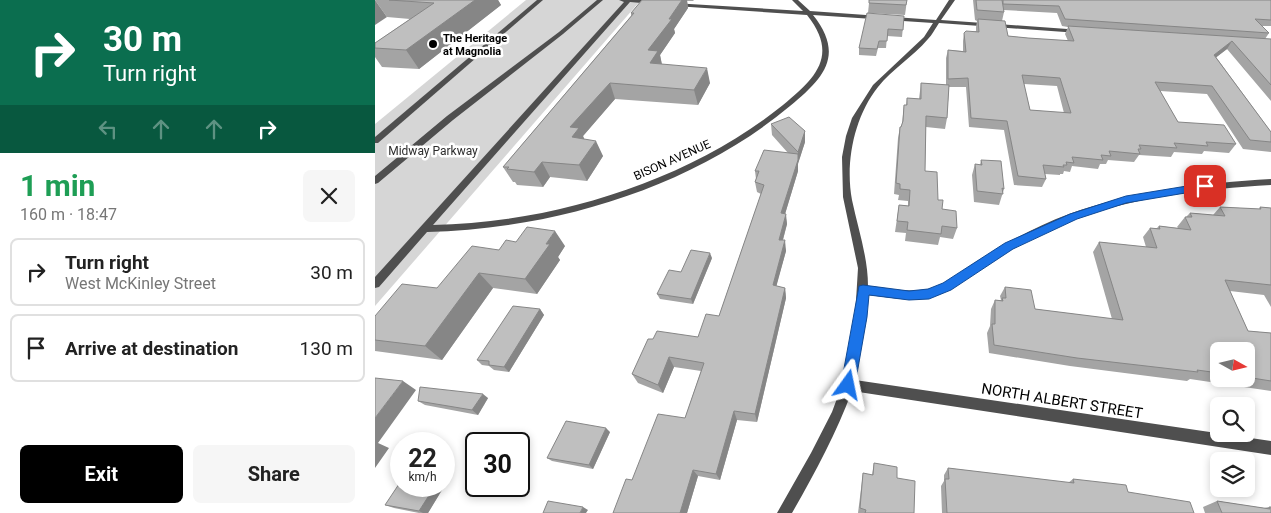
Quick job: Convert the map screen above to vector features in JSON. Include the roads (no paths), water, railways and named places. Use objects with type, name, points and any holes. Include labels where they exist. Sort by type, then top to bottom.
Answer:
[{"type":"street","points":[[375,141],[541,0]]},
{"type":"street","points":[[375,181],[449,118],[561,33],[600,0]]},
{"type":"street","points":[[621,0],[660,2]]},
{"type":"street","points":[[375,284],[629,0]]},
{"type":"street","name":"BISON AVENUE","points":[[424,229],[493,224],[581,206],[662,180],[732,146],[756,131],[780,112],[821,70],[825,56],[825,40],[810,12],[795,0]]},
{"type":"street","points":[[784,513],[816,458],[837,415],[848,385],[861,317],[863,268],[847,197],[846,157],[850,136],[856,118],[875,86],[918,47],[939,22],[952,0]]},
{"type":"street","points":[[669,3],[1083,32]]},
{"type":"street","points":[[863,290],[909,296],[929,294],[947,286],[1009,246],[1074,216],[1126,200],[1174,191],[1221,184],[1271,182]]},
{"type":"street","name":"NORTH ALBERT STREET","points":[[848,385],[1271,448]]},
{"type":"place","name":"The Heritage at Magnolia","points":[[433,44]]},
{"type":"park label","name":"Midway Parkway","points":[[433,151]]}]
